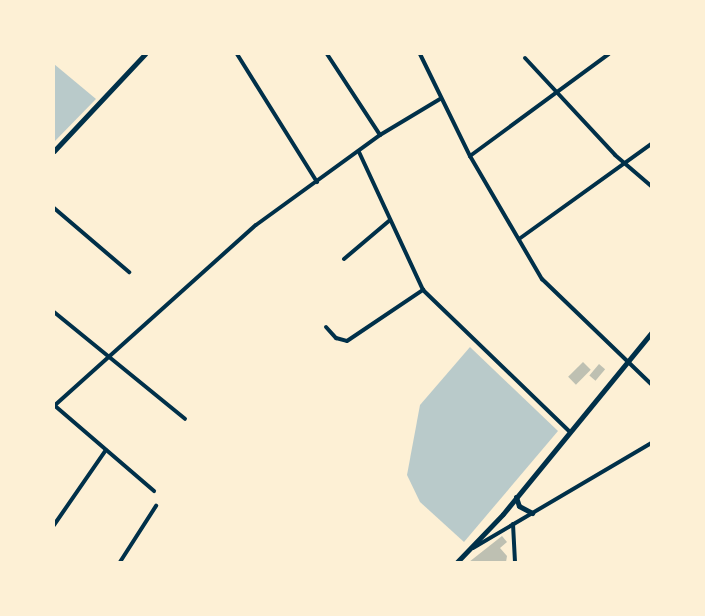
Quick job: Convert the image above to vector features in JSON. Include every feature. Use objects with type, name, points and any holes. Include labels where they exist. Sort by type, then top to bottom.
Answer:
[{"type":"main road","points":[[457,562],[473,548],[651,333]]},
{"type":"main road","points":[[516,497],[519,506],[532,513]]},
{"type":"street","points":[[54,151],[145,54]]},
{"type":"street","points":[[237,54],[317,182]]},
{"type":"street","points":[[328,54],[380,135]]},
{"type":"street","points":[[420,54],[440,99],[470,156],[550,289],[626,364],[651,384]]},
{"type":"street","points":[[470,156],[609,54]]},
{"type":"street","points":[[525,58],[624,163],[651,186]]},
{"type":"street","points":[[154,491],[54,406],[256,225],[380,135],[440,99]]},
{"type":"street","points":[[519,239],[651,144]]},
{"type":"street","points":[[359,152],[423,290],[570,432]]},
{"type":"street","points":[[54,208],[129,272]]},
{"type":"street","points":[[344,259],[390,220]]},
{"type":"street","points":[[326,327],[336,338],[347,341],[423,290]]},
{"type":"street","points":[[54,312],[107,358],[186,419]]},
{"type":"street","points":[[473,548],[651,443]]},
{"type":"street","points":[[54,525],[106,450]]},
{"type":"street","points":[[120,562],[156,506]]},
{"type":"street","points":[[514,524],[515,562]]},
{"type":"shaded area","points":[[54,64],[96,99],[54,142]]},
{"type":"shaded area","points":[[470,347],[558,431],[464,542],[420,502],[407,475],[420,405]]},
{"type":"building","points":[[583,362],[591,370],[576,385],[568,377]]},
{"type":"building","points":[[599,364],[605,369],[595,381],[589,375]]},
{"type":"building","points":[[502,536],[507,542],[500,548],[507,556],[506,562],[469,562]]}]
